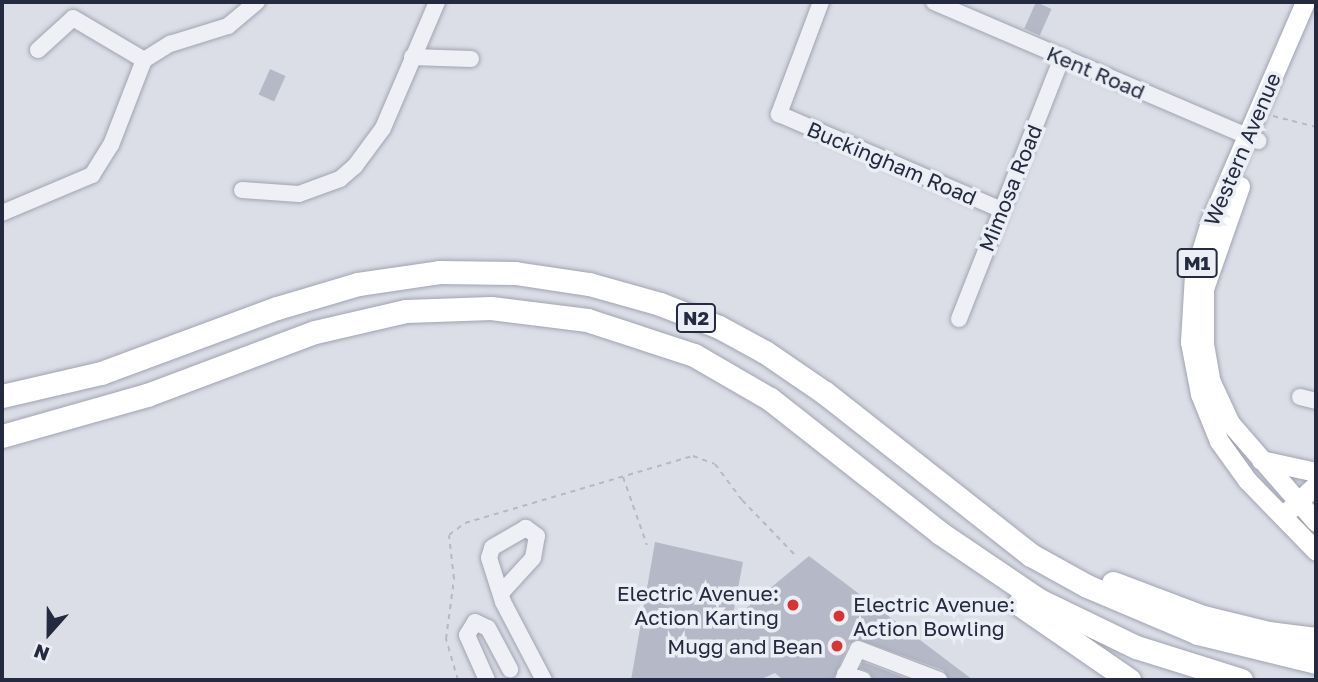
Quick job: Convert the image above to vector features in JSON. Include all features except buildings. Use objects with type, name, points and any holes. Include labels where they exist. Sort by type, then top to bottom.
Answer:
[{"type":"highway","name":"N2","points":[[2,396],[101,373],[277,308],[358,284],[439,272],[515,273],[589,284],[660,304],[719,327],[825,393],[1031,555],[1136,610],[1198,634],[1316,662]]},
{"type":"highway","name":"N2","points":[[2,436],[147,394],[315,332],[406,310],[491,308],[549,313],[587,320],[694,355],[770,399],[940,533],[1039,600],[1136,647],[1241,680]]},
{"type":"highway","points":[[694,355],[934,546],[1129,680]]},
{"type":"highway","points":[[962,503],[1032,545],[1143,595],[1229,623],[1316,639]]},
{"type":"main road","name":"Western Avenue","points":[[1307,2],[1253,139],[1212,258],[1203,326],[1216,398],[1230,423],[1260,459],[1316,551]]},
{"type":"main road","name":"Western Avenue","points":[[1316,6],[1269,115],[1253,139],[1199,254],[1190,301],[1190,342],[1200,394],[1219,441],[1240,472],[1290,509],[1316,522]]},
{"type":"main road","points":[[1260,459],[1316,472]]},
{"type":"main road","points":[[1290,509],[1316,485]]},
{"type":"street","points":[[2,213],[80,184],[92,175],[111,145],[144,60],[170,44],[228,26],[257,2]]},
{"type":"street","points":[[242,190],[299,194],[340,179],[376,141],[437,2]]},
{"type":"street","name":"Buckingham Road","points":[[821,2],[779,106],[783,117],[1000,209]]},
{"type":"street","name":"Kent Road","points":[[933,2],[1253,139]]},
{"type":"street","points":[[1307,2],[1316,6]]},
{"type":"street","points":[[38,50],[72,18],[144,60]]},
{"type":"street","points":[[412,57],[471,59]]},
{"type":"street","name":"Mimosa Road","points":[[959,319],[1062,57]]},
{"type":"street","points":[[1300,397],[1316,401]]},
{"type":"street","points":[[501,593],[544,680]]},
{"type":"street","points":[[487,680],[467,635],[475,622],[488,628],[513,675],[530,655]]},
{"type":"street","points":[[863,680],[844,677],[858,649],[939,680]]},
{"type":"path","points":[[1269,115],[1316,127]]},
{"type":"path","points":[[458,680],[446,639],[454,579],[449,536],[465,523],[677,459],[705,458],[794,554]]},
{"type":"path","points":[[622,475],[647,545]]},
{"type":"place","name":"Electric Avenue: Action Karting","points":[[793,605]]},
{"type":"place","name":"Electric Avenue: Action Bowling","points":[[839,616]]},
{"type":"place","name":"Mugg and Bean","points":[[837,646]]}]
